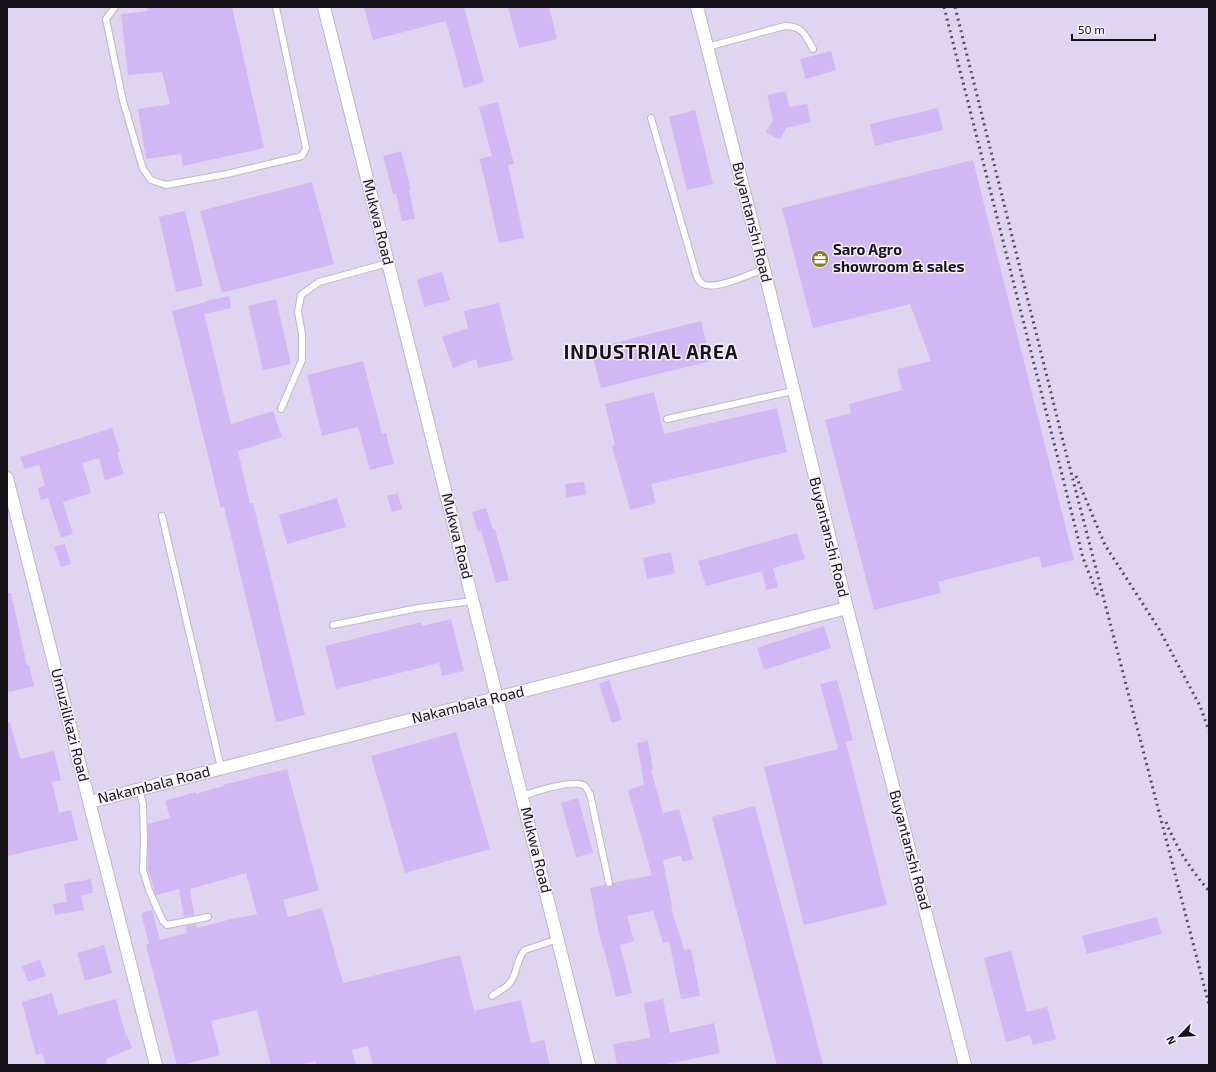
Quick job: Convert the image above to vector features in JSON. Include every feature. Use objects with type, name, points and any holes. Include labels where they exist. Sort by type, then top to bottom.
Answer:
[{"type":"street","name":"Mukwa Road","points":[[324,7],[589,1065]]},
{"type":"street","name":"Buyantanshi Road","points":[[697,7],[764,269],[847,608],[965,1065]]},
{"type":"street","name":"Umuzilikazi Road","points":[[7,478],[156,1065]]},
{"type":"street","name":"Nakambala Road","points":[[90,802],[847,608]]},
{"type":"lane","points":[[115,7],[106,19],[126,109],[143,169],[151,180],[166,185],[227,174],[302,156],[306,148],[276,7]]},
{"type":"lane","points":[[707,47],[785,26],[794,26],[803,32],[813,49]]},
{"type":"lane","points":[[652,118],[697,277],[703,284],[712,286],[734,281],[764,269]]},
{"type":"lane","points":[[281,409],[302,360],[302,334],[298,312],[301,295],[319,282],[388,263]]},
{"type":"lane","points":[[667,419],[793,391]]},
{"type":"lane","points":[[162,516],[221,768]]},
{"type":"lane","points":[[333,625],[418,608],[473,601]]},
{"type":"lane","points":[[522,796],[560,785],[575,783],[584,786],[590,794],[609,883]]},
{"type":"lane","points":[[139,789],[143,804],[143,870],[149,890],[163,921],[167,925],[208,917]]},
{"type":"lane","points":[[492,996],[508,985],[513,978],[521,954],[525,950],[558,939]]},
{"type":"shaded area","points":[[7,7],[1209,7],[1209,1065],[7,1065]]},
{"type":"building","points":[[147,7],[232,7],[264,148],[183,166],[181,154],[146,159],[138,109],[170,104],[162,72],[128,75],[121,14],[148,11]]},
{"type":"building","points":[[364,7],[464,7],[484,82],[464,88],[446,21],[373,40]]},
{"type":"building","points":[[508,7],[549,7],[557,39],[519,48]]},
{"type":"building","points":[[831,51],[836,70],[806,79],[800,59]]},
{"type":"building","points":[[786,91],[789,107],[807,104],[811,122],[786,128],[780,140],[766,132],[773,120],[767,95]]},
{"type":"building","points":[[498,102],[514,164],[508,165],[524,238],[499,243],[479,159],[492,156],[479,107]]},
{"type":"building","points":[[938,108],[943,130],[875,146],[870,124]]},
{"type":"building","points":[[695,110],[713,184],[687,190],[669,117]]},
{"type":"building","points":[[401,151],[411,190],[409,190],[415,219],[402,221],[396,194],[393,194],[383,156]]},
{"type":"building","points":[[973,160],[1074,560],[1042,568],[1039,556],[938,582],[941,593],[874,610],[825,420],[851,413],[849,404],[902,390],[897,369],[931,361],[910,304],[813,328],[782,208]]},
{"type":"building","points":[[312,182],[334,264],[222,293],[200,211]]},
{"type":"building","points":[[185,211],[203,286],[176,292],[159,217]]},
{"type":"building","points":[[442,272],[450,300],[424,307],[417,279]]},
{"type":"building","points":[[229,296],[231,308],[204,314],[231,424],[273,411],[282,437],[238,451],[250,503],[253,503],[305,715],[276,722],[224,507],[221,508],[172,311]]},
{"type":"building","points":[[276,299],[291,364],[263,370],[248,306]]},
{"type":"building","points":[[499,303],[513,360],[478,368],[476,359],[453,368],[442,337],[468,328],[464,311]]},
{"type":"building","points":[[701,321],[711,361],[601,388],[591,349]]},
{"type":"building","points":[[363,361],[382,434],[386,433],[394,464],[370,470],[358,427],[322,436],[307,375]]},
{"type":"building","points":[[654,392],[664,434],[777,408],[787,452],[651,484],[656,503],[630,510],[612,446],[615,445],[605,404]]},
{"type":"building","points":[[112,428],[120,452],[117,452],[124,474],[105,480],[99,458],[82,463],[91,493],[63,502],[73,534],[61,538],[48,498],[41,500],[38,488],[45,485],[39,465],[25,469],[20,457]]},
{"type":"building","points":[[584,482],[586,495],[566,497],[565,484]]},
{"type":"building","points":[[398,493],[402,509],[392,512],[387,496]]},
{"type":"building","points":[[337,498],[346,527],[287,544],[279,515]]},
{"type":"building","points":[[486,508],[493,530],[495,529],[509,580],[496,583],[481,531],[478,532],[472,512]]},
{"type":"building","points":[[797,533],[805,559],[773,568],[778,587],[766,590],[762,571],[706,586],[698,561]]},
{"type":"building","points":[[65,544],[71,564],[61,567],[54,547]]},
{"type":"building","points":[[671,552],[675,573],[647,579],[643,558]]},
{"type":"building","points":[[7,593],[11,593],[27,666],[29,665],[34,686],[9,692],[7,685]]},
{"type":"building","points":[[451,619],[464,671],[442,676],[439,663],[336,689],[325,646],[421,622],[422,626]]},
{"type":"building","points":[[824,626],[831,648],[764,670],[757,648]]},
{"type":"building","points":[[609,680],[622,719],[612,723],[599,684]]},
{"type":"building","points":[[837,680],[853,740],[846,742],[887,905],[804,925],[764,767],[838,749],[820,684]]},
{"type":"building","points":[[10,722],[20,759],[54,751],[61,780],[52,782],[59,813],[71,810],[78,840],[7,856],[7,723]]},
{"type":"building","points":[[456,732],[490,849],[405,873],[371,756]]},
{"type":"building","points":[[648,741],[653,769],[651,770],[663,813],[679,809],[693,859],[683,862],[681,855],[663,860],[671,907],[684,950],[691,949],[700,996],[681,999],[669,941],[663,943],[653,911],[627,916],[634,941],[620,945],[632,993],[616,997],[599,934],[590,888],[605,885],[610,887],[613,883],[652,875],[628,790],[644,785],[637,743]]},
{"type":"building","points":[[287,769],[319,890],[283,900],[288,917],[322,908],[343,983],[460,955],[474,1011],[521,1000],[531,1043],[544,1040],[550,1065],[373,1065],[368,1046],[352,1050],[356,1065],[316,1065],[316,1061],[300,1065],[271,1065],[257,1010],[211,1021],[220,1055],[177,1065],[146,945],[149,944],[141,913],[152,910],[160,940],[187,933],[186,926],[196,924],[197,928],[257,914],[246,873],[190,889],[194,915],[184,917],[179,889],[156,895],[148,869],[148,824],[170,818],[165,801]]},
{"type":"building","points":[[578,798],[593,853],[576,857],[561,803]]},
{"type":"building","points":[[755,806],[823,1065],[777,1065],[712,817]]},
{"type":"building","points":[[91,879],[93,893],[81,895],[84,910],[55,915],[53,904],[67,902],[64,884]]},
{"type":"building","points":[[1157,917],[1162,934],[1087,954],[1082,936]]},
{"type":"building","points":[[104,945],[112,973],[85,981],[77,953]]},
{"type":"building","points":[[1011,951],[1027,1012],[1047,1007],[1056,1039],[1033,1045],[1030,1035],[1006,1042],[984,958]]},
{"type":"building","points":[[40,960],[46,976],[28,982],[22,966]]},
{"type":"building","points":[[52,993],[58,1015],[116,999],[126,1036],[132,1048],[106,1059],[107,1065],[46,1065],[42,1053],[36,1055],[22,1002]]},
{"type":"building","points":[[663,999],[670,1033],[714,1023],[720,1053],[662,1065],[617,1065],[613,1044],[650,1038],[644,1003]]},
{"type":"railway","points":[[944,7],[1083,558],[1098,596]]},
{"type":"railway","points":[[955,7],[1065,449],[1209,1005]]},
{"type":"railway","points":[[1076,476],[1105,545],[1159,629],[1200,706],[1209,731]]},
{"type":"railway","points":[[1166,822],[1184,858],[1209,891]]},
{"type":"place","name":"Saro Agro showroom & sales","points":[[820,259]]},
{"type":"district","name":"INDUSTRIAL AREA","points":[[651,352]]}]
